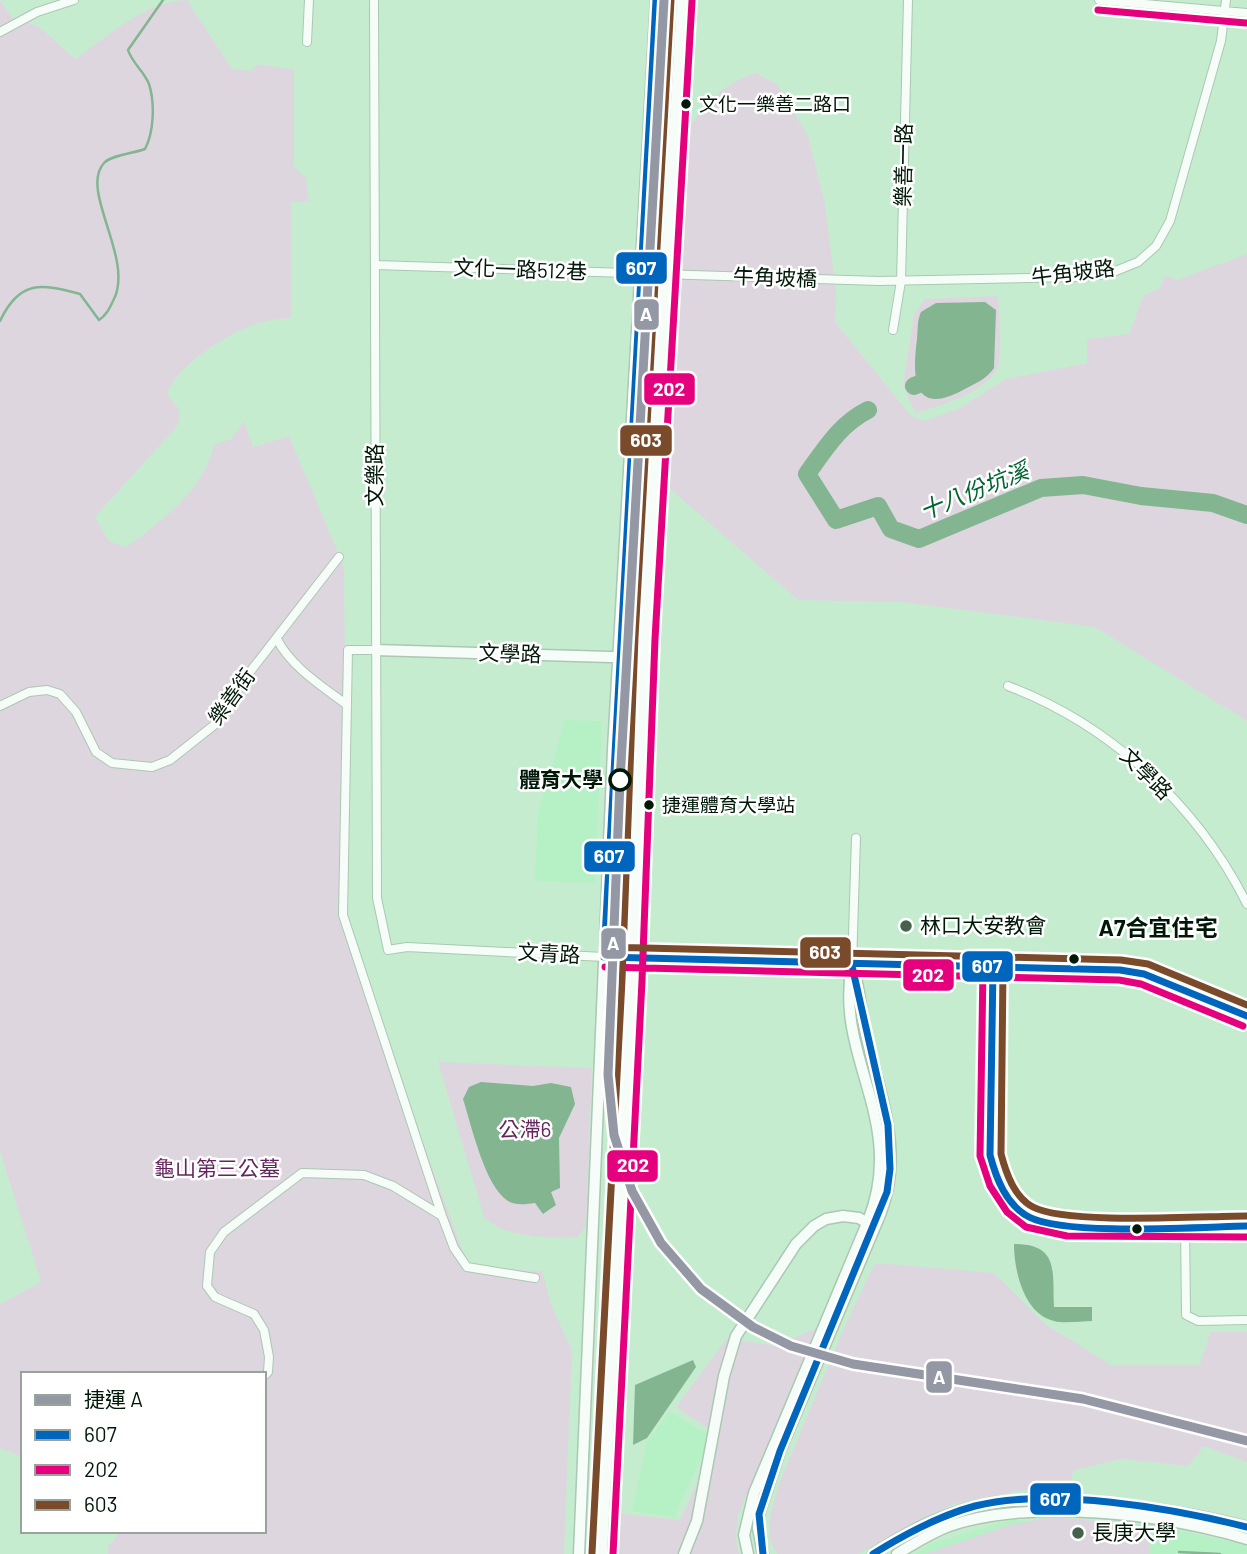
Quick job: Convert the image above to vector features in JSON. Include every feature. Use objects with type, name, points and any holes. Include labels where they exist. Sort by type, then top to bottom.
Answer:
[{"type":"street","points":[[0,32],[37,12],[74,0]]},
{"type":"street","points":[[307,42],[309,0]]},
{"type":"street","name":"文樂路","points":[[374,0],[377,898],[388,950]]},
{"type":"street","points":[[579,1554],[604,957],[656,0]]},
{"type":"street","points":[[602,1554],[644,658],[682,0]]},
{"type":"street","name":"樂善一路","points":[[893,330],[901,281],[908,0]]},
{"type":"street","points":[[1099,0],[1247,13]]},
{"type":"street","name":"牛角坡路","points":[[852,281],[1077,277],[1108,274],[1138,262],[1156,246],[1170,221],[1221,41],[1226,0]]},
{"type":"street","name":"文化一路512巷","points":[[375,265],[666,274]]},
{"type":"street","name":"牛角坡橋","points":[[666,274],[852,281]]},
{"type":"street","name":"樂善街","points":[[0,706],[29,692],[47,690],[60,694],[76,712],[96,752],[112,764],[152,767],[170,760],[218,722],[246,677],[339,558]]},
{"type":"street","points":[[277,639],[282,650],[307,675],[347,705]]},
{"type":"street","points":[[375,650],[348,650],[343,915],[454,1248],[467,1267],[535,1278]]},
{"type":"street","name":"文學路","points":[[375,650],[644,658]]},
{"type":"street","name":"文學路","points":[[1008,686],[1067,712],[1126,751],[1219,854],[1247,904]]},
{"type":"street","points":[[748,1554],[744,1535],[754,1493],[891,1181],[892,1146],[863,1023],[860,986],[852,966],[856,838]]},
{"type":"street","name":"文青路","points":[[388,950],[407,947],[852,966],[1120,970],[1144,974],[1247,1016]]},
{"type":"street","points":[[993,968],[990,1155],[996,1180],[1011,1200],[1030,1218],[1061,1226],[1247,1226]]},
{"type":"street","points":[[266,1374],[270,1357],[264,1330],[254,1314],[215,1297],[207,1286],[210,1252],[224,1232],[302,1173],[364,1175],[393,1186],[442,1216]]},
{"type":"street","points":[[684,1554],[697,1521],[725,1369],[736,1336],[796,1244],[814,1226],[826,1219],[843,1216],[869,1227]]},
{"type":"street","points":[[692,1554],[703,1524],[730,1377],[740,1342],[805,1242],[816,1231],[828,1224],[843,1222],[869,1227]]},
{"type":"street","points":[[1185,1226],[1186,1315],[1198,1321],[1247,1320]]},
{"type":"street","points":[[763,1554],[758,1528],[760,1514],[780,1451],[869,1227]]},
{"type":"street","points":[[873,1554],[909,1531],[952,1513],[993,1502],[1075,1502],[1155,1507],[1247,1527]]},
{"type":"street","points":[[897,1554],[948,1527],[988,1516],[1032,1512],[1106,1514],[1208,1527],[1247,1539]]},
{"type":"shaded area","points":[[985,302],[996,310],[994,368],[980,381],[946,397],[934,399],[925,396],[919,389],[915,367],[921,312],[936,303]]},
{"type":"shaded area","points":[[565,720],[602,721],[595,883],[538,881],[535,878],[538,812]]},
{"type":"shaded area","points":[[481,1082],[533,1086],[551,1083],[571,1087],[575,1104],[559,1138],[560,1188],[551,1192],[556,1205],[543,1214],[535,1203],[511,1203],[492,1183],[463,1099],[469,1087]]},
{"type":"shaded area","points":[[1014,1244],[1029,1245],[1046,1255],[1053,1272],[1054,1307],[1092,1307],[1092,1321],[1058,1322],[1035,1310],[1028,1301],[1019,1278]]},
{"type":"shaded area","points":[[693,1360],[696,1367],[647,1438],[633,1445],[635,1385]]},
{"type":"shaded area","points":[[669,1412],[711,1436],[674,1517],[632,1511],[647,1442]]},
{"type":"shaded area","name":"長庚大學","points":[[1010,1520],[1152,1524],[1247,1546],[1247,1554],[915,1554],[932,1543]]},
{"type":"green space","name":"龜山第三公墓","points":[[0,0],[12,18],[40,28],[76,59],[114,30],[143,13],[158,6],[187,0],[232,69],[250,71],[258,64],[294,70],[294,167],[306,178],[309,201],[291,202],[291,318],[258,323],[233,334],[205,351],[181,372],[167,394],[180,411],[178,425],[95,517],[109,541],[126,547],[179,504],[201,476],[214,445],[231,439],[244,421],[253,447],[289,436],[344,567],[347,936],[469,1268],[542,1271],[551,1304],[572,1351],[564,1554],[108,1554],[108,1547],[119,1533],[266,1533],[266,1372],[21,1372],[21,1456],[0,1448],[0,1304],[41,1282],[0,1151]]},
{"type":"green space","points":[[756,73],[777,84],[808,136],[825,204],[836,294],[835,322],[911,416],[924,421],[958,409],[1006,379],[1087,363],[1087,339],[1129,334],[1144,295],[1159,289],[1165,276],[1177,280],[1247,254],[1247,721],[1095,627],[902,602],[798,600],[669,488],[688,130],[701,111],[717,95],[735,82]]},
{"type":"green space","points":[[998,296],[1000,346],[995,372],[977,389],[964,396],[915,413],[903,386],[914,314],[925,299]]},
{"type":"green space","name":"公滯6","points":[[438,1062],[592,1068],[586,1227],[576,1238],[515,1233],[504,1230],[484,1217]]},
{"type":"green space","points":[[875,1263],[994,1273],[1045,1324],[1111,1365],[1200,1365],[1210,1332],[1247,1332],[1247,1462],[1204,1446],[1188,1466],[1122,1459],[1074,1470],[1067,1489],[1035,1488],[954,1504],[920,1519],[858,1554],[777,1554],[769,1538],[770,1516],[779,1484],[846,1323]]},
{"type":"green space","points":[[816,1328],[738,1516],[736,1539],[739,1554],[613,1554],[616,1513],[680,1520],[719,1436],[676,1407],[727,1338],[777,1346]]},
{"type":"green space","name":"長庚大學","points":[[1053,1517],[1149,1526],[1150,1554],[925,1554],[1009,1525]]},
{"type":"waterway","points":[[0,321],[15,298],[33,288],[54,288],[80,294],[99,320],[111,305],[118,282],[117,264],[101,207],[98,175],[107,160],[145,149],[148,142],[153,117],[151,92],[147,79],[128,50],[163,0]]},
{"type":"waterway","name":"十八份坑溪","points":[[914,386],[919,384]]},
{"type":"waterway","name":"十八份坑溪","points":[[868,410],[841,430],[807,474],[836,520],[878,506],[891,529],[919,539],[1041,488],[1083,485],[1141,496],[1213,503],[1247,515]]},
{"type":"waterway","points":[[1179,1552],[1220,1554]]},
{"type":"metro line","name":"A","points":[[664,0],[620,781],[608,1075],[614,1135],[632,1191],[661,1243],[701,1289],[753,1327],[791,1346],[853,1364],[1083,1399],[1247,1441]]},
{"type":"transit line","name":"607","points":[[656,0],[604,957],[1120,970],[1144,974],[1247,1016]]},
{"type":"transit line","name":"603","points":[[592,1553],[622,980],[635,637],[671,0]]},
{"type":"transit line","name":"202","points":[[613,1554],[642,981],[655,639],[692,1]]},
{"type":"transit line","name":"202","points":[[1098,10],[1246,23]]},
{"type":"transit line","name":"603","points":[[605,947],[1121,960],[1148,964],[1247,1005]]},
{"type":"transit line","name":"607","points":[[763,1554],[759,1514],[780,1451],[887,1192],[890,1169],[888,1125],[852,966]]},
{"type":"transit line","name":"202","points":[[605,967],[1119,980],[1141,984],[1243,1026]]},
{"type":"transit line","name":"202","points":[[983,968],[980,1156],[990,1186],[1007,1212],[1026,1227],[1067,1236],[1247,1237]]},
{"type":"transit line","name":"607","points":[[993,968],[990,1155],[999,1182],[1014,1205],[1029,1217],[1072,1227],[1134,1229],[1247,1226]]},
{"type":"transit line","name":"603","points":[[1003,968],[1001,1154],[1008,1176],[1026,1203],[1050,1213],[1104,1218],[1247,1216]]},
{"type":"transit line","name":"607","points":[[873,1554],[935,1520],[975,1506],[1005,1501],[1074,1499],[1111,1502],[1183,1513],[1247,1527]]},
{"type":"place","name":"文化一樂善二路口","points":[[686,104]]},
{"type":"place","name":"體育大學","points":[[620,780]]},
{"type":"place","name":"捷運體育大學站","points":[[649,805]]},
{"type":"place","name":"林口大安教會","points":[[906,926]]},
{"type":"place","name":"長庚大學","points":[[1078,1533]]},
{"type":"district","name":"A7合宜住宅","points":[[1158,928]]}]
